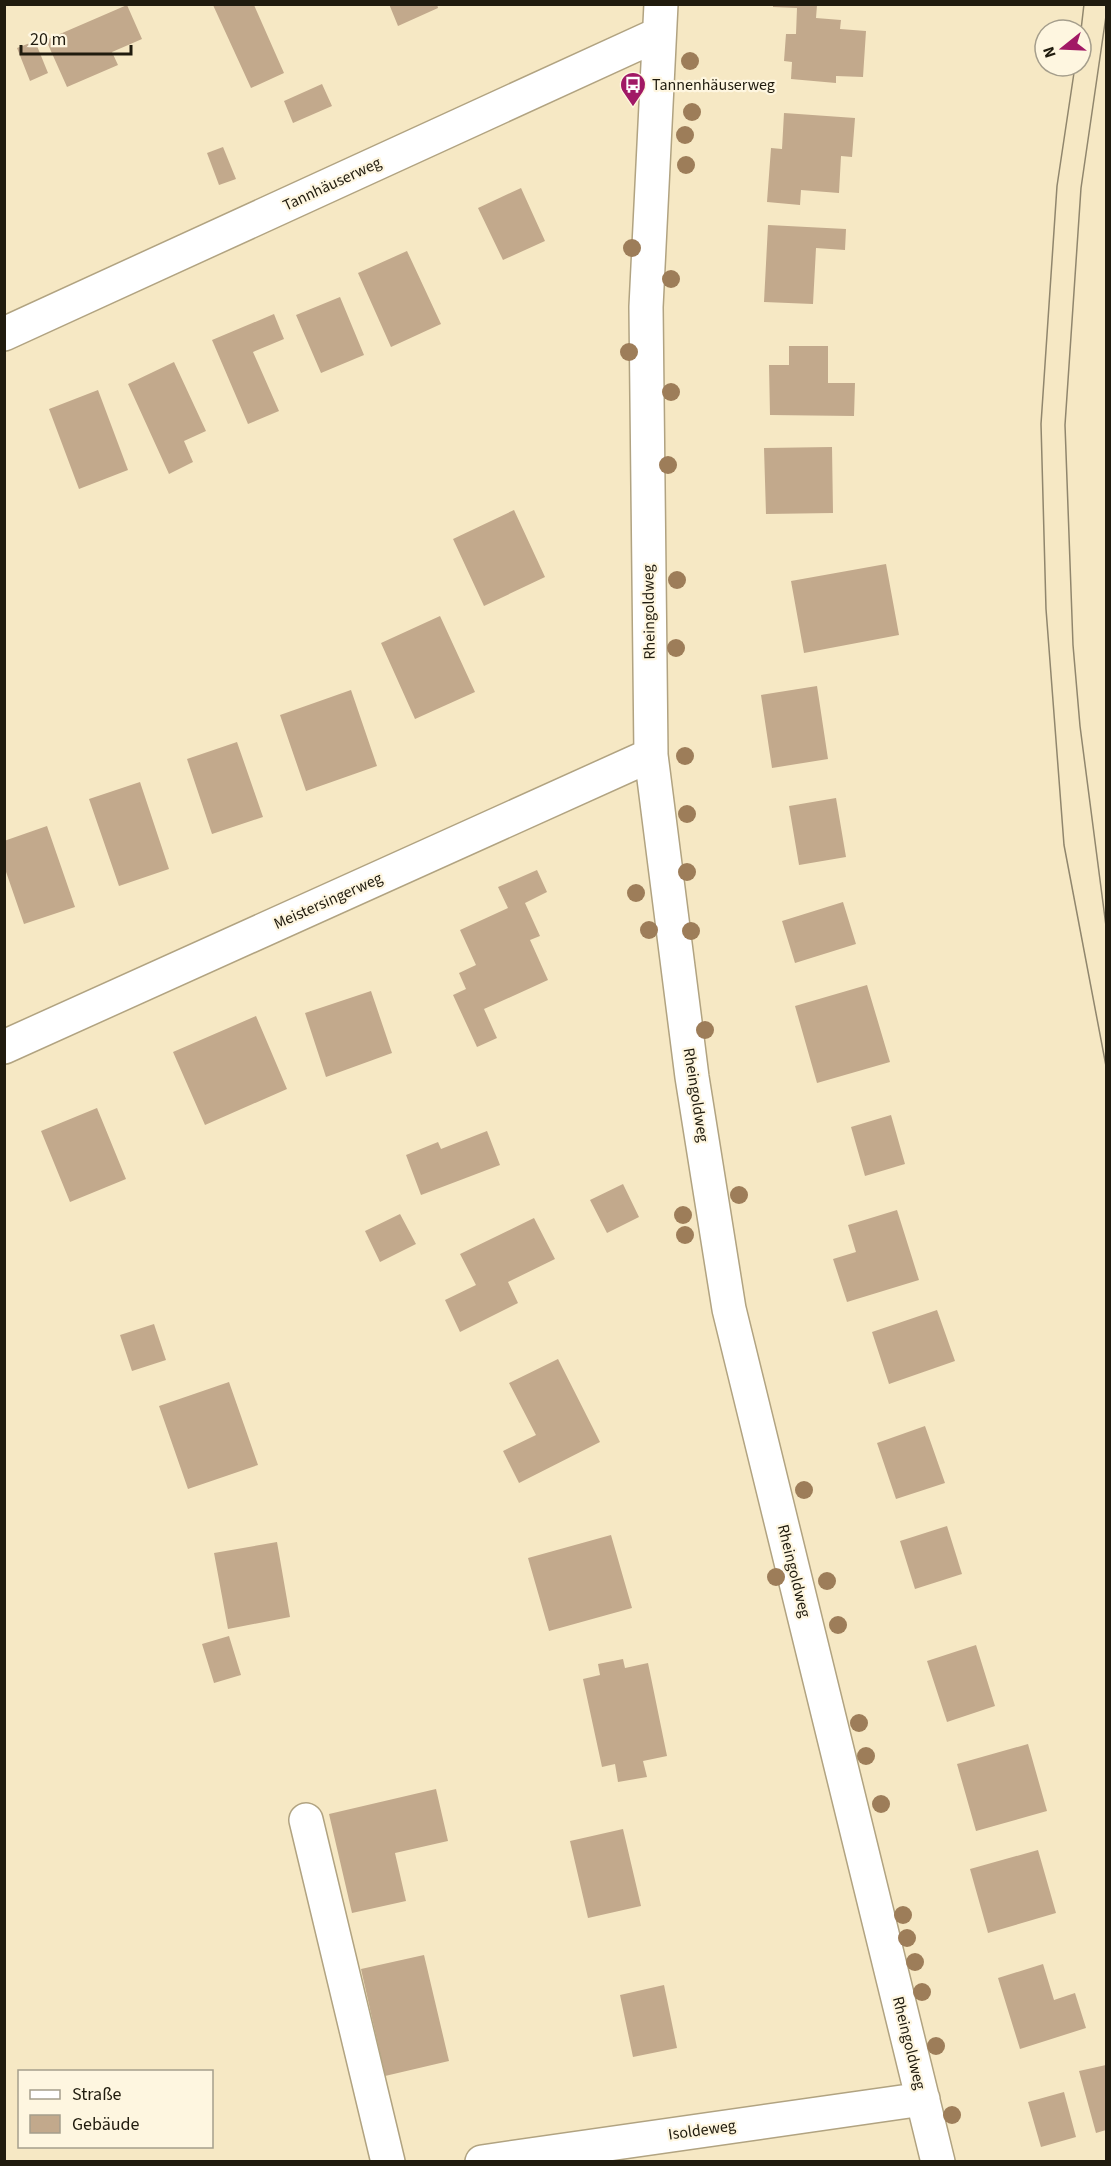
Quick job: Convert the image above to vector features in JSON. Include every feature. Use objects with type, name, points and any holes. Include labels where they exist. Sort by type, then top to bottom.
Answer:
[{"type":"street","name":"Tannhäuserweg","points":[[4,334],[660,19]]},
{"type":"street","name":"Rheingoldweg","points":[[660,19],[645,307],[651,755],[692,1077],[729,1309],[938,2162]]},
{"type":"street","name":"Meistersingerweg","points":[[4,1047],[651,755]]},
{"type":"street","points":[[306,1820],[388,2162]]},
{"type":"street","name":"Isoldeweg","points":[[482,2162],[923,2099]]},
{"type":"building","points":[[389,4],[437,4],[438,8],[398,26]]},
{"type":"building","points":[[127,5],[142,39],[112,52],[118,65],[67,87],[46,40]]},
{"type":"building","points":[[213,5],[254,5],[284,73],[251,88]]},
{"type":"building","points":[[773,5],[817,5],[816,18],[841,20],[840,29],[866,31],[863,77],[836,76],[836,83],[791,79],[792,62],[784,61],[786,34],[796,34],[797,8],[773,7]]},
{"type":"building","points":[[35,41],[48,73],[30,81],[17,48]]},
{"type":"building","points":[[322,84],[332,106],[293,123],[284,101]]},
{"type":"building","points":[[784,113],[855,118],[852,157],[841,156],[839,193],[801,190],[800,205],[767,202],[771,148],[782,149]]},
{"type":"building","points":[[223,147],[236,179],[219,185],[207,153]]},
{"type":"building","points":[[521,188],[545,241],[503,260],[478,208]]},
{"type":"building","points":[[768,225],[846,229],[845,250],[816,248],[813,304],[764,302]]},
{"type":"building","points":[[407,251],[441,324],[391,347],[358,273]]},
{"type":"building","points":[[340,297],[364,355],[321,373],[296,315]]},
{"type":"building","points":[[274,314],[284,339],[253,352],[279,411],[248,424],[212,340]]},
{"type":"building","points":[[789,346],[828,346],[828,383],[855,383],[854,416],[770,415],[769,365],[789,365]]},
{"type":"building","points":[[174,362],[206,431],[184,441],[193,462],[169,474],[128,384]]},
{"type":"building","points":[[98,390],[128,470],[79,489],[49,409]]},
{"type":"building","points":[[832,447],[833,513],[766,514],[764,448]]},
{"type":"building","points":[[514,510],[545,577],[484,606],[453,539]]},
{"type":"building","points":[[886,564],[899,635],[804,653],[791,581]]},
{"type":"building","points":[[440,616],[475,692],[415,719],[381,643]]},
{"type":"building","points":[[817,686],[828,759],[772,768],[761,695]]},
{"type":"building","points":[[351,690],[377,766],[306,791],[280,715]]},
{"type":"building","points":[[237,742],[263,817],[212,834],[187,759]]},
{"type":"building","points":[[140,782],[169,869],[119,886],[89,799]]},
{"type":"building","points":[[836,798],[846,857],[799,865],[789,806]]},
{"type":"building","points":[[47,826],[75,907],[24,924],[4,866],[4,841]]},
{"type":"building","points":[[537,870],[547,892],[525,903],[540,936],[530,940],[548,980],[484,1009],[497,1038],[477,1047],[453,995],[466,989],[459,973],[476,965],[460,930],[508,908],[498,887]]},
{"type":"building","points":[[843,902],[856,944],[795,963],[782,921]]},
{"type":"building","points":[[867,985],[890,1062],[817,1083],[795,1006]]},
{"type":"building","points":[[371,991],[392,1053],[326,1077],[305,1013]]},
{"type":"building","points":[[256,1016],[287,1089],[205,1125],[173,1052]]},
{"type":"building","points":[[97,1108],[126,1179],[70,1202],[41,1131]]},
{"type":"building","points":[[891,1115],[905,1164],[865,1176],[851,1127]]},
{"type":"building","points":[[487,1131],[500,1165],[421,1195],[406,1155],[438,1142],[441,1149]]},
{"type":"building","points":[[623,1184],[639,1217],[607,1233],[590,1200]]},
{"type":"building","points":[[897,1210],[919,1280],[847,1302],[833,1259],[856,1252],[848,1225]]},
{"type":"building","points":[[400,1214],[416,1244],[380,1262],[365,1231]]},
{"type":"building","points":[[534,1218],[555,1259],[508,1282],[518,1303],[460,1332],[445,1300],[476,1285],[460,1254]]},
{"type":"building","points":[[937,1310],[955,1361],[889,1384],[872,1332]]},
{"type":"building","points":[[154,1324],[166,1360],[132,1371],[120,1335]]},
{"type":"building","points":[[558,1359],[600,1442],[519,1483],[503,1451],[536,1435],[509,1383]]},
{"type":"building","points":[[229,1382],[258,1465],[188,1489],[159,1406]]},
{"type":"building","points":[[925,1426],[945,1483],[896,1499],[877,1443]]},
{"type":"building","points":[[947,1526],[962,1574],[915,1589],[900,1541]]},
{"type":"building","points":[[611,1535],[632,1608],[549,1631],[528,1558]]},
{"type":"building","points":[[277,1542],[290,1617],[228,1629],[214,1553]]},
{"type":"building","points":[[229,1636],[241,1675],[214,1683],[202,1644]]},
{"type":"building","points":[[976,1645],[995,1706],[947,1722],[927,1661]]},
{"type":"building","points":[[623,1659],[625,1668],[648,1663],[667,1756],[643,1761],[647,1777],[618,1782],[615,1764],[602,1767],[583,1679],[600,1675],[598,1664]]},
{"type":"building","points":[[1028,1744],[1047,1811],[976,1831],[957,1764]]},
{"type":"building","points":[[436,1789],[448,1841],[395,1853],[406,1901],[352,1913],[329,1814]]},
{"type":"building","points":[[623,1829],[641,1906],[588,1918],[570,1841]]},
{"type":"building","points":[[1038,1850],[1056,1913],[988,1933],[970,1869]]},
{"type":"building","points":[[424,1955],[449,2061],[385,2076],[361,1969]]},
{"type":"building","points":[[1043,1964],[1054,2000],[1075,1993],[1086,2028],[1020,2049],[998,1978]]},
{"type":"building","points":[[664,1985],[677,2048],[633,2057],[620,1995]]},
{"type":"building","points":[[1106,2065],[1106,2130],[1096,2133],[1079,2071]]},
{"type":"building","points":[[1064,2092],[1076,2137],[1041,2147],[1028,2102]]},
{"type":"tram line","points":[[1082,18],[1084,4]]},
{"type":"tram line","points":[[1106,16],[1081,188],[1065,425],[1073,645],[1080,726],[1106,926]]},
{"type":"tram line","points":[[1073,78],[1057,186],[1041,424],[1046,609],[1064,845],[1106,1066]]},
{"type":"place","name":"Tannenhäuserweg","points":[[633,108]]}]
